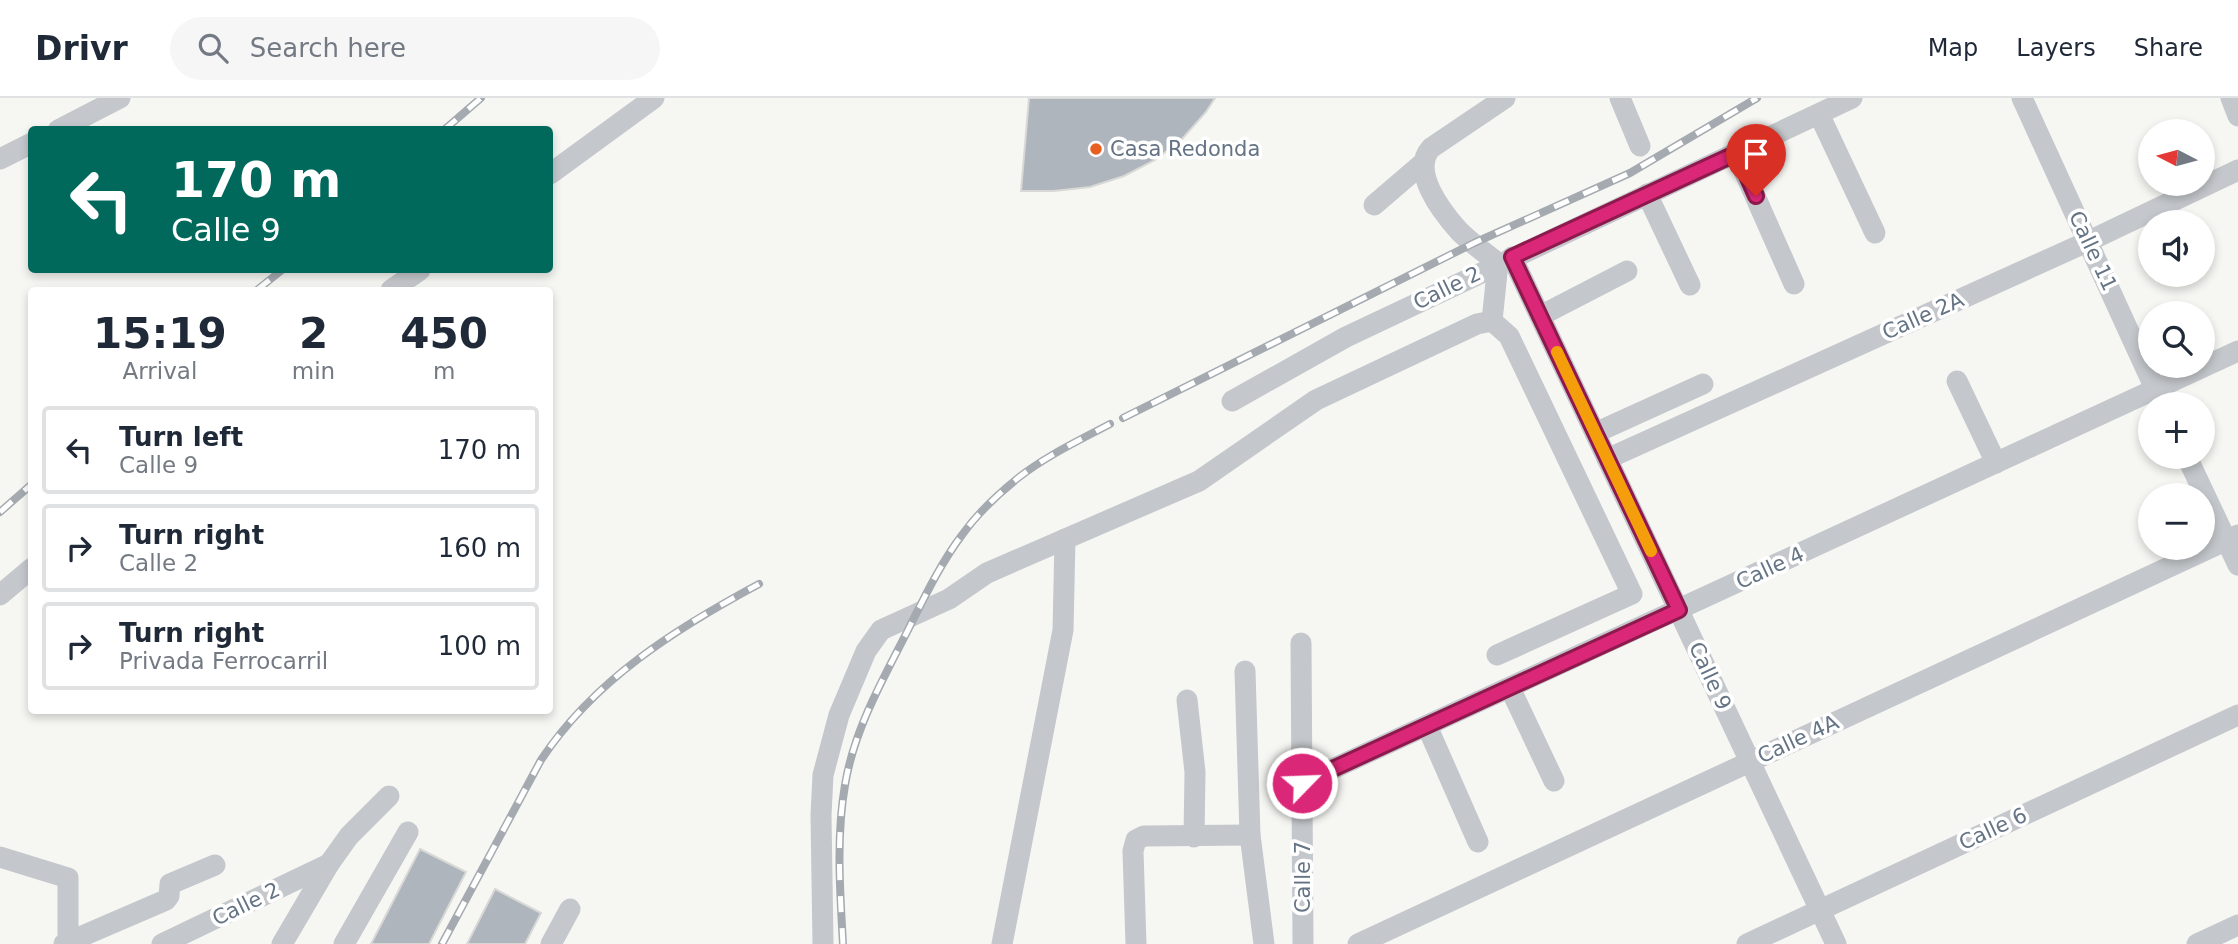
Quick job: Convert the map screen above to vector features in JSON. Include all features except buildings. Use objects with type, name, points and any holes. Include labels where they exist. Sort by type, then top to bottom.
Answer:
[{"type":"street","points":[[66,126],[120,98]]},
{"type":"street","points":[[553,172],[654,98]]},
{"type":"street","points":[[1492,321],[1505,260],[1460,231],[1435,198],[1423,163],[1432,148],[1505,98]]},
{"type":"street","points":[[1620,98],[1640,146]]},
{"type":"street","name":"Calle 2","points":[[1232,401],[1346,337],[1852,98]]},
{"type":"street","name":"Calle 11","points":[[2022,98],[2157,392]]},
{"type":"street","points":[[2231,98],[2238,117]]},
{"type":"street","points":[[1818,114],[1875,233]]},
{"type":"street","points":[[0,159],[28,145]]},
{"type":"street","points":[[1737,153],[1794,284]]},
{"type":"street","points":[[1374,205],[1423,163]]},
{"type":"street","name":"Calle 2A","points":[[1607,458],[2089,241],[2238,170]]},
{"type":"street","points":[[1647,194],[1690,285]]},
{"type":"street","name":"Calle 9","points":[[1505,260],[1540,316],[1836,944]]},
{"type":"street","points":[[1540,316],[1627,271]]},
{"type":"street","points":[[395,287],[416,273]]},
{"type":"street","points":[[823,944],[822,775],[839,715],[866,651],[881,630],[949,599],[987,573],[1199,481],[1316,400],[1477,324],[1492,321]]},
{"type":"street","points":[[1492,321],[1509,336],[1632,594]]},
{"type":"street","name":"Calle 4","points":[[2168,392],[2238,351]]},
{"type":"street","points":[[1957,381],[1996,463]]},
{"type":"street","points":[[1595,433],[1703,384]]},
{"type":"street","name":"Calle 4","points":[[1302,783],[1996,463],[2138,406]]},
{"type":"street","points":[[2194,469],[2232,537],[2238,565]]},
{"type":"street","name":"Calle 4A","points":[[1358,944],[2232,537]]},
{"type":"street","points":[[1002,944],[1063,630],[1065,539]]},
{"type":"street","points":[[0,595],[28,571]]},
{"type":"street","points":[[1497,656],[1664,580]]},
{"type":"street","name":"Calle 7","points":[[1301,643],[1303,944]]},
{"type":"street","points":[[1245,671],[1250,835],[1264,944]]},
{"type":"street","points":[[1510,688],[1554,781]]},
{"type":"street","points":[[1187,700],[1195,772],[1194,837]]},
{"type":"street","name":"Calle 6","points":[[1747,944],[2238,715]]},
{"type":"street","points":[[1427,726],[1478,842]]},
{"type":"street","points":[[282,944],[329,864],[349,836],[388,796]]},
{"type":"street","points":[[344,944],[408,832]]},
{"type":"street","points":[[1136,944],[1136,840],[1144,836],[1250,835]]},
{"type":"street","points":[[0,857],[68,878],[66,943],[166,900],[170,884],[215,865]]},
{"type":"street","name":"Calle 2","points":[[162,944],[329,864]]},
{"type":"street","points":[[551,944],[570,909]]},
{"type":"street","points":[[2197,944],[2238,925]]},
{"type":"railway","points":[[449,126],[481,98]]},
{"type":"railway","points":[[1123,418],[1474,243],[1630,173],[1757,98]]},
{"type":"railway","points":[[261,287],[278,273]]},
{"type":"railway","points":[[843,944],[840,844],[845,785],[862,725],[888,669],[939,570],[974,519],[1018,478],[1063,449],[1110,424]]},
{"type":"railway","points":[[0,512],[28,488]]},
{"type":"railway","points":[[442,944],[541,760],[562,731],[611,681],[638,659],[697,619],[759,584]]},
{"type":"slow traffic","points":[[1557,352],[1651,551]]},
{"type":"place","name":"Casa Redonda","points":[[1096,149]]},
{"type":"route","points":[[1302,783],[1679,610],[1512,257],[1737,153],[1756,196]]}]
